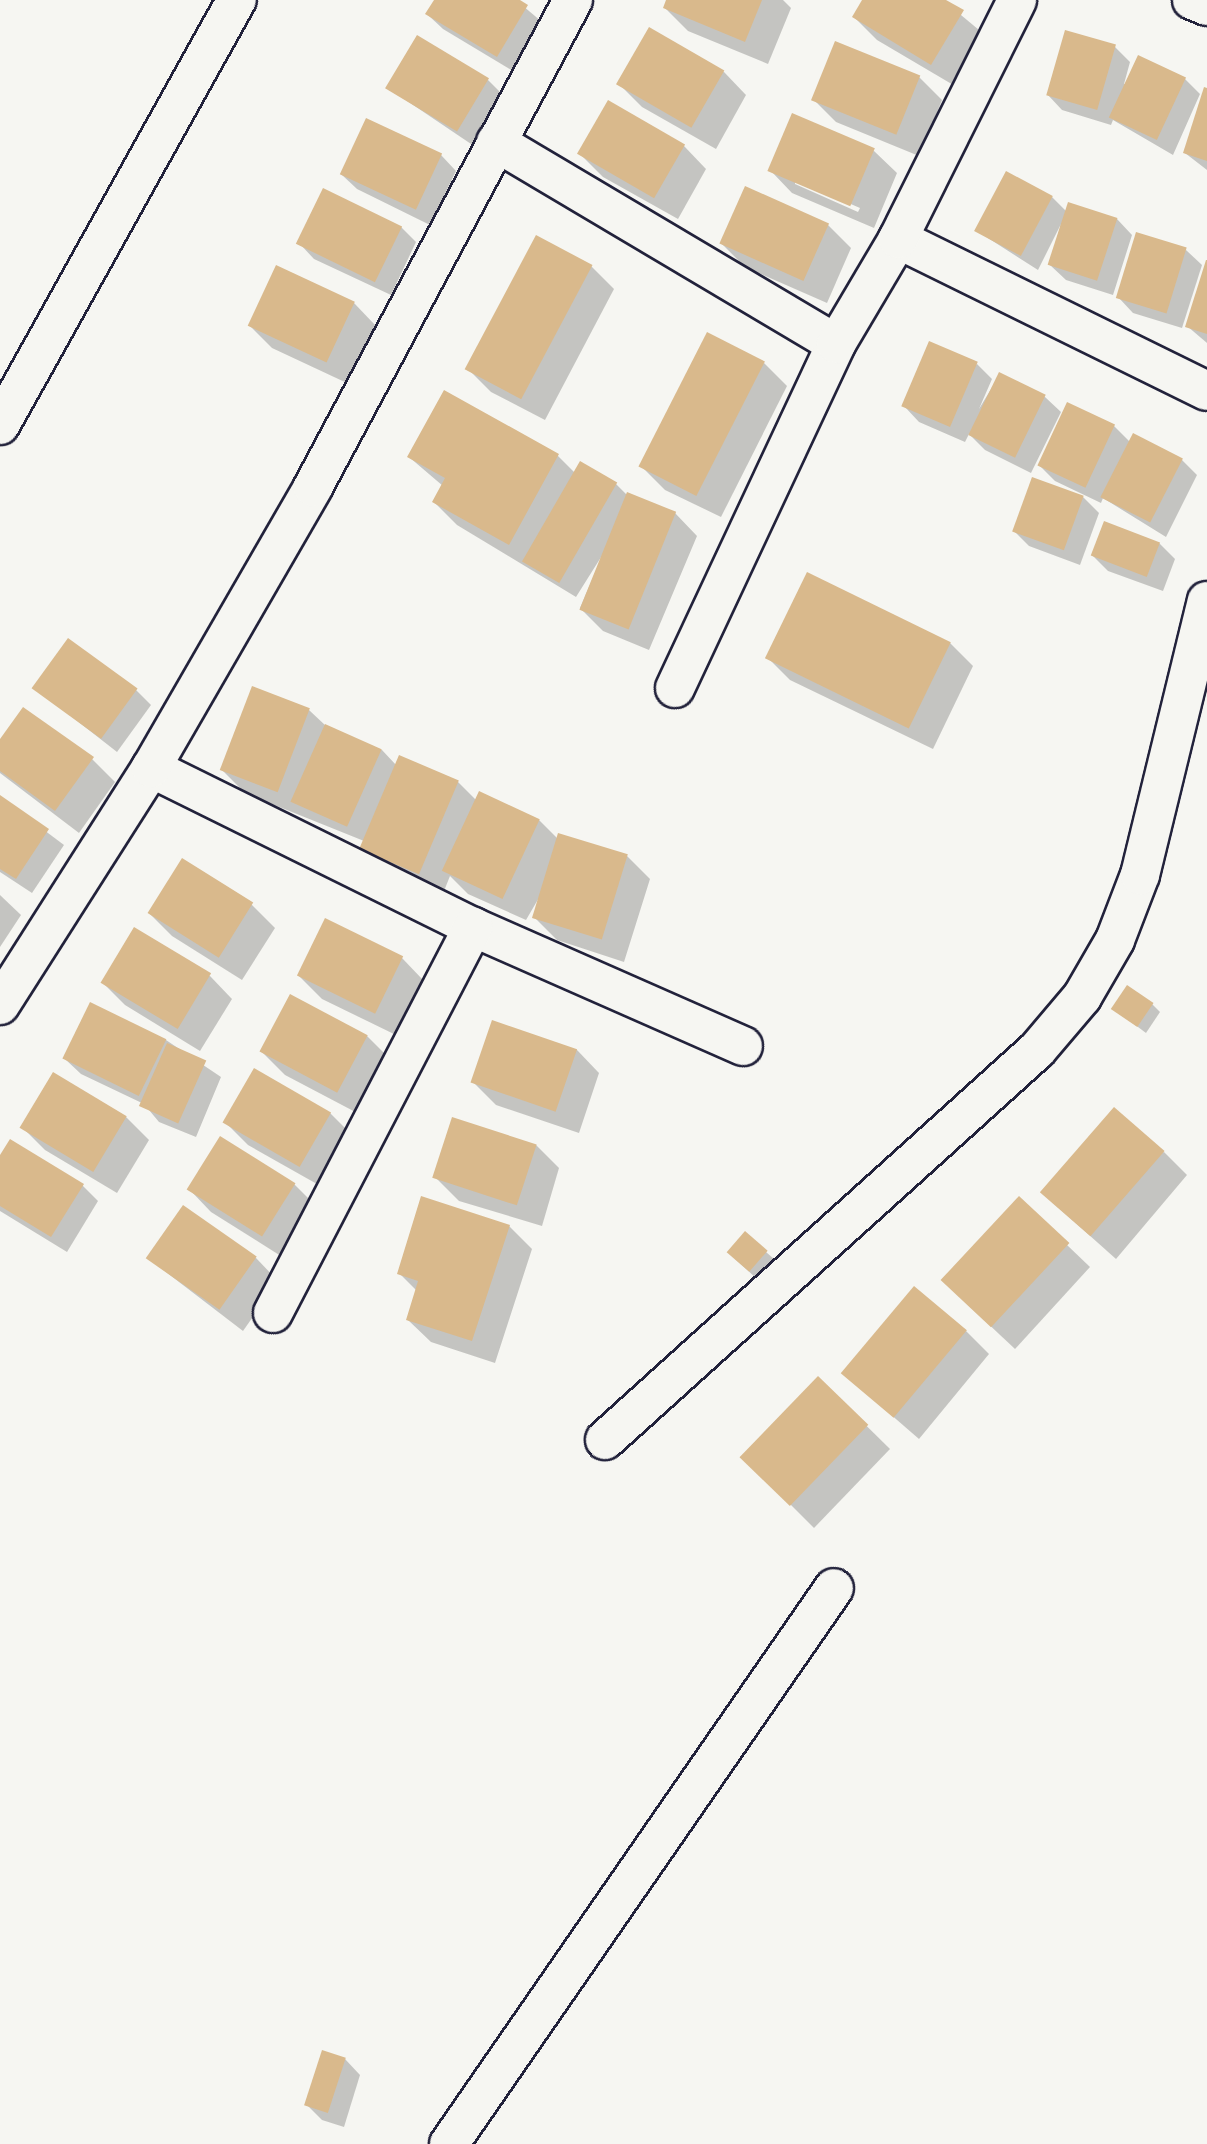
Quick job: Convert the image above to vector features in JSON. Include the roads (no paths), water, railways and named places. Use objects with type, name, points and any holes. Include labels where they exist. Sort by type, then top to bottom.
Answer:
[{"type":"street","points":[[0,425],[237,0]]},
{"type":"street","points":[[0,1005],[151,768],[313,487],[573,0]]},
{"type":"street","points":[[676,688],[836,344],[898,239],[1017,0]]},
{"type":"street","points":[[1192,0],[1207,6]]},
{"type":"street","points":[[496,142],[836,344]]},
{"type":"street","points":[[898,239],[1207,391]]},
{"type":"street","points":[[606,1440],[1037,1051],[1082,997],[1115,940],[1140,875],[1207,601]]},
{"type":"street","points":[[151,768],[472,927],[743,1046]]},
{"type":"street","points":[[272,1313],[472,927]]},
{"type":"street","points":[[449,2144],[834,1588]]}]
